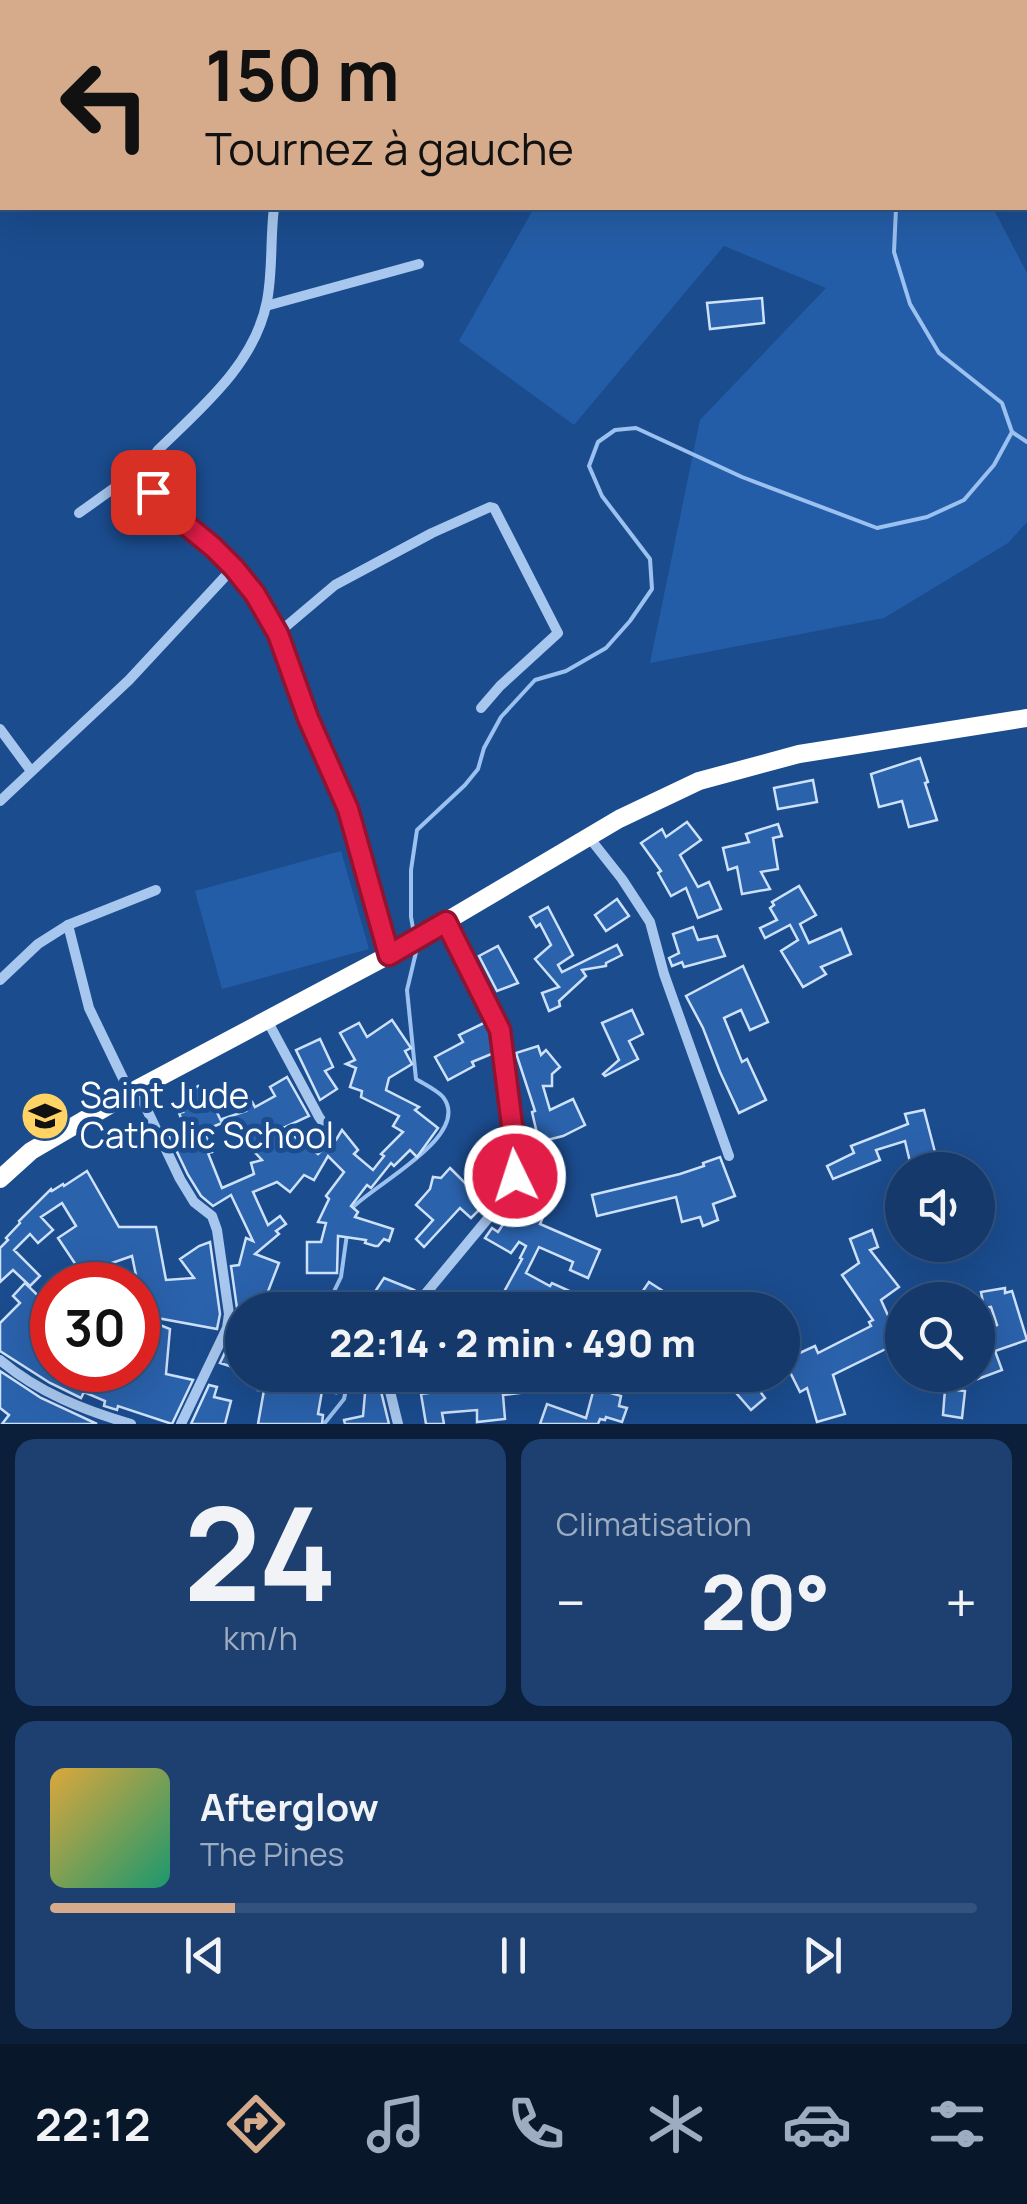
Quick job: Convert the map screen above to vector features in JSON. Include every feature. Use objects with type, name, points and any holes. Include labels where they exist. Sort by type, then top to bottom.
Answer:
[{"type":"highway","points":[[0,1179],[31,1151],[133,1091],[394,952],[618,819],[699,780],[799,754],[1027,718]]},
{"type":"street","points":[[79,512],[149,462],[212,398],[246,354],[266,306],[274,210]]},
{"type":"street","points":[[266,306],[419,264]]},
{"type":"street","points":[[149,462],[153,492],[162,505],[234,568],[255,594],[278,634],[308,718],[348,809],[394,952]]},
{"type":"street","points":[[278,634],[335,584],[432,533],[494,508],[558,633],[481,708]]},
{"type":"street","points":[[0,801],[129,680],[234,568]]},
{"type":"street","points":[[0,729],[32,772]]},
{"type":"street","points":[[588,836],[650,922],[664,974],[728,1156]]},
{"type":"street","points":[[0,980],[38,944],[68,925],[156,890]]},
{"type":"street","points":[[427,1292],[509,1193],[515,1176],[500,1030],[446,922]]},
{"type":"street","points":[[68,925],[89,1008],[180,1179],[194,1202],[212,1216],[217,1230],[229,1314],[227,1328],[181,1424]]},
{"type":"street","points":[[267,1020],[330,1133]]},
{"type":"street","points":[[0,1360],[74,1406],[131,1424]]},
{"type":"street","points":[[390,1392],[398,1424]]},
{"type":"shaded area","points":[[533,210],[994,210],[1027,273],[1027,522],[1008,543],[884,618],[650,663],[700,420],[826,288],[724,246],[574,425],[459,341]]},
{"type":"shaded area","points":[[341,851],[369,949],[222,989],[195,891]]},
{"type":"building","points":[[762,298],[764,323],[710,329],[707,303]]},
{"type":"building","points":[[920,758],[937,820],[909,827],[902,801],[879,807],[871,774]]},
{"type":"building","points":[[813,780],[817,802],[778,809],[774,788]]},
{"type":"building","points":[[687,822],[701,840],[680,855],[698,887],[709,882],[721,909],[698,918],[686,888],[671,896],[658,873],[661,871],[641,843],[662,829],[666,837]]},
{"type":"building","points":[[778,824],[782,836],[773,838],[778,869],[761,872],[770,889],[742,894],[737,867],[728,870],[723,848],[749,842],[746,834]]},
{"type":"building","points":[[799,886],[816,915],[800,924],[809,943],[841,929],[851,954],[821,967],[826,974],[803,987],[781,951],[798,940],[790,925],[765,938],[760,928],[777,920],[770,908],[772,902]]},
{"type":"building","points":[[617,899],[629,916],[606,931],[595,915]]},
{"type":"building","points":[[548,907],[573,955],[558,965],[562,972],[617,945],[622,955],[606,966],[582,970],[586,976],[559,1001],[560,1006],[549,1011],[542,993],[559,987],[535,959],[551,945],[540,924],[536,927],[530,917]]},
{"type":"building","points":[[693,927],[698,940],[717,936],[725,956],[684,967],[682,962],[672,966],[669,958],[679,953],[673,934]]},
{"type":"building","points":[[498,946],[518,983],[497,991],[479,956]]},
{"type":"building","points":[[743,966],[768,1022],[750,1030],[741,1010],[724,1018],[742,1062],[747,1059],[766,1100],[739,1113],[686,996]]},
{"type":"building","points":[[632,1010],[643,1034],[629,1041],[638,1059],[605,1076],[619,1060],[602,1023]]},
{"type":"building","points":[[392,1020],[411,1048],[405,1051],[412,1064],[389,1078],[386,1090],[419,1107],[415,1110],[438,1128],[417,1157],[410,1150],[394,1166],[391,1163],[351,1206],[358,1212],[355,1217],[393,1229],[389,1241],[384,1239],[375,1246],[365,1243],[366,1240],[338,1236],[337,1273],[307,1273],[307,1242],[321,1242],[326,1223],[318,1222],[329,1199],[326,1196],[344,1172],[328,1156],[314,1180],[304,1175],[290,1192],[277,1182],[253,1192],[268,1225],[280,1216],[286,1224],[255,1254],[279,1263],[268,1292],[235,1292],[231,1266],[239,1265],[246,1238],[253,1241],[231,1195],[213,1206],[201,1196],[188,1175],[167,1131],[184,1125],[178,1103],[198,1086],[209,1095],[222,1123],[205,1130],[212,1152],[208,1153],[222,1188],[254,1174],[251,1163],[262,1160],[244,1141],[233,1145],[222,1119],[246,1111],[243,1104],[251,1100],[255,1107],[275,1096],[270,1087],[287,1077],[309,1116],[283,1128],[318,1154],[342,1130],[358,1150],[354,1154],[373,1170],[384,1156],[381,1154],[403,1132],[393,1126],[399,1116],[361,1097],[362,1091],[350,1087],[356,1068],[346,1064],[355,1060],[340,1033],[359,1023],[367,1037]]},
{"type":"building","points":[[486,1022],[494,1053],[472,1062],[474,1066],[448,1080],[435,1057],[463,1042],[459,1035]]},
{"type":"building","points":[[320,1039],[333,1067],[325,1071],[337,1089],[320,1100],[296,1050]]},
{"type":"building","points":[[538,1046],[541,1055],[546,1050],[560,1067],[552,1074],[552,1086],[543,1086],[550,1110],[573,1099],[585,1125],[539,1142],[532,1112],[535,1111],[516,1053]]},
{"type":"building","points":[[924,1110],[935,1152],[908,1152],[905,1141],[876,1150],[880,1160],[833,1179],[827,1166],[854,1153],[851,1146],[908,1124],[905,1114]]},
{"type":"building","points":[[720,1157],[735,1196],[713,1204],[718,1220],[703,1226],[700,1217],[682,1222],[676,1197],[597,1216],[592,1195],[680,1174]]},
{"type":"building","points":[[450,1168],[466,1184],[473,1176],[494,1195],[471,1218],[460,1208],[424,1247],[416,1239],[433,1220],[416,1205],[430,1189],[433,1177],[441,1178]]},
{"type":"building","points":[[87,1171],[119,1227],[156,1227],[166,1280],[194,1278],[180,1259],[210,1242],[220,1314],[217,1329],[160,1319],[160,1262],[133,1262],[132,1256],[115,1262],[74,1262],[58,1238],[76,1226],[62,1203],[41,1217],[53,1230],[38,1243],[30,1234],[14,1250],[30,1266],[30,1286],[13,1270],[0,1282],[0,1248],[6,1238],[51,1189],[64,1186]]},
{"type":"building","points":[[522,1189],[550,1201],[540,1224],[600,1250],[588,1278],[570,1270],[573,1262],[539,1247],[526,1273],[572,1292],[504,1292],[526,1246],[519,1242],[511,1253],[485,1238],[492,1228],[498,1232]]},
{"type":"building","points":[[872,1230],[878,1247],[870,1250],[895,1282],[885,1282],[885,1297],[881,1300],[885,1309],[885,1349],[833,1375],[845,1414],[817,1422],[807,1388],[800,1392],[800,1353],[815,1346],[818,1353],[871,1326],[869,1322],[873,1320],[842,1275],[859,1263],[850,1239]]},
{"type":"building","points":[[384,1278],[414,1290],[413,1292],[375,1292]]},
{"type":"building","points":[[649,1282],[665,1292],[642,1292]]},
{"type":"building","points":[[25,1283],[30,1288],[30,1370],[0,1351],[0,1323],[20,1303],[13,1296]]},
{"type":"building","points":[[995,1290],[1012,1291],[1027,1340],[995,1351],[997,1325]]},
{"type":"building","points":[[160,1325],[170,1329],[166,1374],[193,1380],[172,1424],[118,1406],[117,1410],[104,1406],[105,1401],[84,1392],[160,1392]]},
{"type":"building","points":[[995,1351],[1002,1370],[995,1373]]},
{"type":"building","points":[[0,1371],[30,1392],[97,1424],[2,1424],[9,1415],[0,1408]]},
{"type":"building","points":[[209,1385],[217,1387],[214,1397],[231,1401],[225,1424],[191,1424]]},
{"type":"building","points":[[264,1392],[322,1392],[318,1414],[323,1415],[322,1424],[258,1424]]},
{"type":"building","points":[[381,1392],[389,1424],[345,1424],[344,1420],[363,1416],[365,1393]]},
{"type":"building","points":[[528,1392],[503,1395],[505,1419],[477,1422],[477,1410],[442,1413],[444,1424],[426,1424],[421,1394]]},
{"type":"building","points":[[593,1392],[621,1396],[619,1406],[627,1408],[622,1422],[606,1417],[598,1424],[540,1424],[547,1404],[586,1418]]},
{"type":"building","points":[[735,1392],[760,1392],[765,1398],[751,1410]]},
{"type":"building","points":[[945,1392],[965,1392],[962,1418],[943,1415]]},
{"type":"waterway","points":[[414,934],[411,870],[417,830],[478,769],[484,748],[501,717],[535,680],[566,671],[606,648],[652,589],[650,559],[602,496],[589,466],[598,442],[615,430],[636,428],[742,477],[877,528],[927,517],[964,500],[994,465],[1012,432],[1002,403],[939,353],[910,304],[894,252],[896,210]]},
{"type":"waterway","points":[[1012,432],[1027,442]]},
{"type":"waterway","points":[[350,1210],[433,1143],[449,1112],[443,1097],[416,1079],[407,990],[417,948]]},
{"type":"waterway","points":[[334,1292],[341,1277],[347,1234]]},
{"type":"waterway","points":[[324,1424],[345,1392]]},
{"type":"place","name":"Saint Jude Catholic School","points":[[45,1116]]},
{"type":"route","points":[[153,492],[162,505],[234,568],[255,594],[278,634],[308,718],[348,809],[389,955],[446,922],[500,1030],[515,1176]]}]
